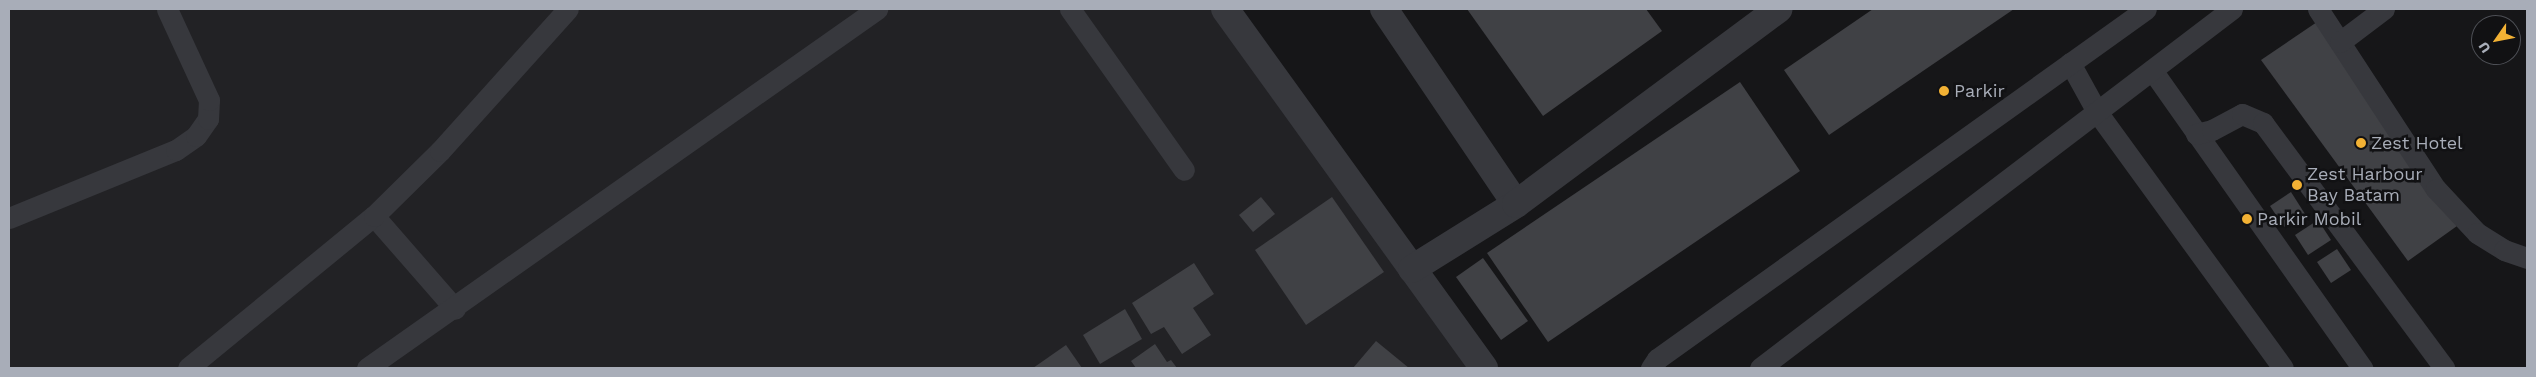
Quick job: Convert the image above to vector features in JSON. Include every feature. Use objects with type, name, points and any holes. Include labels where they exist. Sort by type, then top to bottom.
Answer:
[{"type":"street","points":[[1225,9],[1484,368]]},
{"type":"street","points":[[1384,9],[1516,204]]},
{"type":"street","points":[[1412,269],[1516,204],[1779,9]]},
{"type":"lane","points":[[9,218],[176,150],[196,136],[208,119],[209,100],[167,9]]},
{"type":"lane","points":[[188,368],[374,216],[440,151],[568,9]]},
{"type":"lane","points":[[367,368],[455,309],[877,9]]},
{"type":"lane","points":[[1070,9],[1184,170]]},
{"type":"lane","points":[[1651,368],[1657,359],[2146,9]]},
{"type":"lane","points":[[1760,368],[2232,9]]},
{"type":"lane","points":[[2318,9],[2436,189],[2476,233],[2504,250],[2527,258]]},
{"type":"lane","points":[[2340,42],[2384,9]]},
{"type":"lane","points":[[2070,63],[2097,112],[2283,368]]},
{"type":"lane","points":[[2152,70],[2362,368]]},
{"type":"lane","points":[[2196,134],[2212,130],[2242,114],[2263,123],[2444,368]]},
{"type":"lane","points":[[374,216],[455,309]]},
{"type":"shaded area","points":[[9,9],[1221,9],[1482,368],[9,368]]},
{"type":"building","points":[[1467,9],[1646,9],[1662,31],[1543,116]]},
{"type":"building","points":[[1873,9],[2014,9],[1829,135],[1784,70]]},
{"type":"building","name":"Zest Hotel","points":[[2317,22],[2457,226],[2408,261],[2261,60]]},
{"type":"building","points":[[1740,82],[1800,171],[1548,342],[1487,253]]},
{"type":"building","points":[[2291,192],[2305,214],[2284,227],[2270,206]]},
{"type":"building","points":[[1261,197],[1275,214],[1253,232],[1239,215]]},
{"type":"building","points":[[1332,197],[1384,272],[1306,325],[1255,250]]},
{"type":"building","points":[[2318,220],[2331,240],[2308,255],[2295,235]]},
{"type":"building","points":[[2337,249],[2351,270],[2331,283],[2317,262]]},
{"type":"building","points":[[1483,258],[1528,321],[1501,340],[1456,277]]},
{"type":"building","points":[[1194,263],[1214,294],[1193,308],[1211,335],[1182,354],[1164,327],[1151,334],[1132,303]]},
{"type":"building","points":[[1125,309],[1142,339],[1100,364],[1083,335]]},
{"type":"building","points":[[1376,341],[1409,368],[1353,368]]},
{"type":"building","points":[[1155,344],[1167,362],[1171,360],[1177,368],[1136,368],[1131,361]]},
{"type":"building","points":[[1066,345],[1082,368],[1033,368]]},
{"type":"place","name":"Parkir","points":[[1944,91]]},
{"type":"place","name":"Zest Hotel","points":[[2361,143]]},
{"type":"place","name":"Zest Harbour Bay Batam","points":[[2297,185]]},
{"type":"place","name":"Parkir Mobil","points":[[2247,219]]}]
